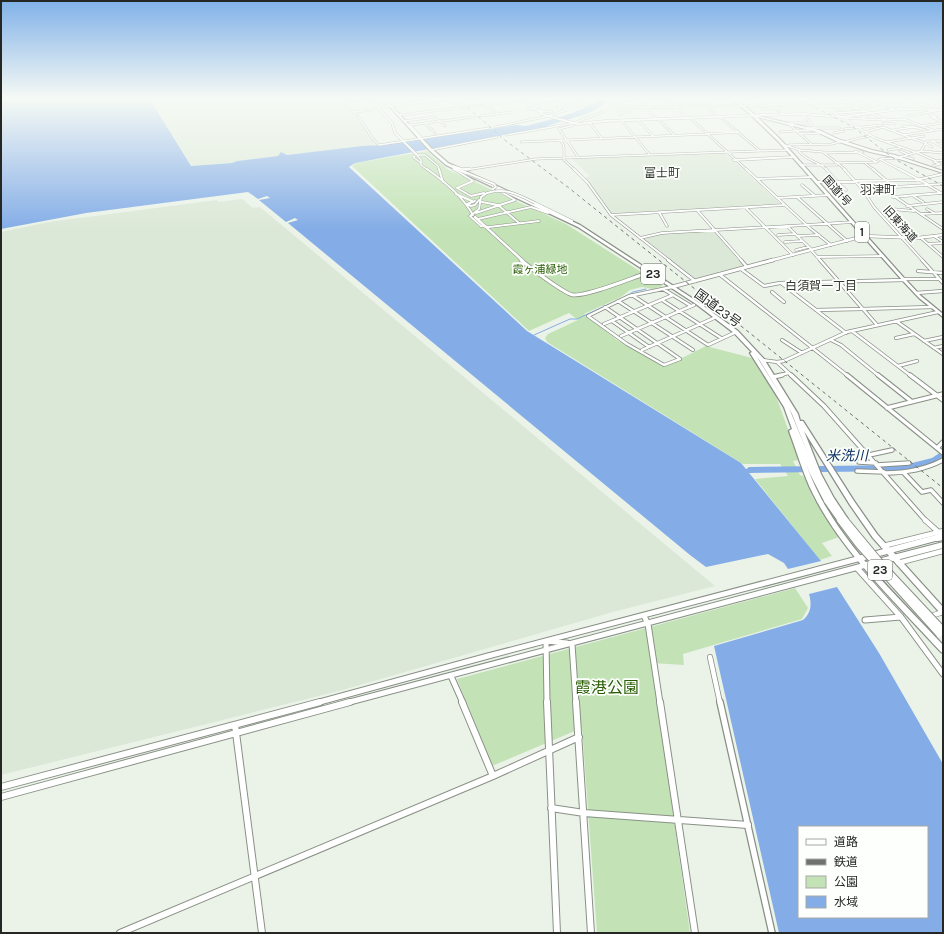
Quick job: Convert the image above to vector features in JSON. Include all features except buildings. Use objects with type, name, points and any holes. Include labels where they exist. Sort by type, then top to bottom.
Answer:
[{"type":"highway","name":"国道23号","points":[[422,142],[441,162],[555,215],[577,227],[670,287],[692,305],[714,318],[734,333],[756,360],[780,397],[813,474],[858,544],[942,634]]},
{"type":"highway","name":"国道1号","points":[[782,142],[794,157],[904,280],[916,293],[943,316]]},
{"type":"highway","name":"国道23号","points":[[430,150],[456,169],[572,222],[736,332],[762,360],[796,414],[813,474]]},
{"type":"highway","points":[[796,414],[863,520],[896,561],[943,612]]},
{"type":"highway","points":[[813,474],[819,501],[838,530],[866,565],[943,650]]},
{"type":"main road","points":[[843,142],[943,172]]},
{"type":"main road","points":[[861,558],[885,548],[942,537]]},
{"type":"main road","points":[[866,565],[896,561],[943,545]]},
{"type":"street","points":[[375,142],[377,144],[398,142]]},
{"type":"street","points":[[404,142],[420,159],[421,165],[443,183],[486,227],[530,268],[571,295],[578,296],[591,293],[647,273]]},
{"type":"street","points":[[430,150],[473,142]]},
{"type":"street","points":[[521,142],[526,142]]},
{"type":"street","points":[[562,142],[564,146],[563,158],[588,183],[611,215],[695,281]]},
{"type":"street","points":[[568,142],[578,157]]},
{"type":"street","points":[[640,142],[650,155]]},
{"type":"street","points":[[715,142],[831,245]]},
{"type":"street","points":[[750,142],[760,151]]},
{"type":"street","points":[[786,145],[832,144],[843,142]]},
{"type":"street","points":[[886,142],[936,161],[943,159]]},
{"type":"street","points":[[920,142],[932,147]]},
{"type":"street","points":[[921,151],[929,142]]},
{"type":"street","points":[[931,142],[943,147]]},
{"type":"street","points":[[786,145],[800,150],[819,151],[824,153],[863,152]]},
{"type":"street","points":[[888,150],[901,148]]},
{"type":"street","points":[[467,171],[534,159],[788,150]]},
{"type":"street","points":[[800,150],[800,154],[810,162],[821,165],[846,190]]},
{"type":"street","points":[[855,150],[878,162]]},
{"type":"street","points":[[900,151],[914,158],[903,156]]},
{"type":"street","points":[[880,159],[897,158],[921,151],[943,153]]},
{"type":"street","name":"旧東海道","points":[[824,153],[850,174],[872,204],[942,281]]},
{"type":"street","points":[[416,155],[432,161],[438,166],[443,183]]},
{"type":"street","points":[[438,157],[473,181],[457,188],[465,194],[474,196],[503,189],[572,222]]},
{"type":"street","points":[[734,160],[794,157]]},
{"type":"street","points":[[880,159],[942,193]]},
{"type":"street","points":[[932,159],[929,160],[943,165]]},
{"type":"street","points":[[802,165],[878,162]]},
{"type":"street","points":[[865,163],[888,182],[897,187]]},
{"type":"street","points":[[933,166],[940,164]]},
{"type":"street","points":[[447,187],[465,199],[476,202],[467,204],[471,206],[477,205],[480,196],[494,189],[496,186],[467,171],[453,168]]},
{"type":"street","points":[[429,170],[436,171],[440,169]]},
{"type":"street","points":[[433,174],[436,172],[440,173]]},
{"type":"street","points":[[817,182],[888,182],[919,180],[943,172]]},
{"type":"street","points":[[757,179],[812,176]]},
{"type":"street","points":[[862,189],[943,184]]},
{"type":"street","points":[[802,186],[815,196]]},
{"type":"street","points":[[492,187],[514,199],[514,201],[470,217],[481,226],[486,227],[539,220]]},
{"type":"street","points":[[882,188],[893,197],[943,228]]},
{"type":"street","points":[[475,216],[479,209],[482,196],[486,193]]},
{"type":"street","points":[[893,197],[942,193]]},
{"type":"street","points":[[777,198],[829,195]]},
{"type":"street","points":[[912,195],[923,202]]},
{"type":"street","points":[[797,197],[847,241]]},
{"type":"street","points":[[482,202],[508,203]]},
{"type":"street","points":[[907,206],[943,202]]},
{"type":"street","points":[[489,203],[499,206],[519,223]]},
{"type":"street","points":[[611,215],[785,205]]},
{"type":"street","points":[[475,216],[507,213],[532,207],[555,215]]},
{"type":"street","points":[[746,208],[793,255]]},
{"type":"street","points":[[892,209],[915,211]]},
{"type":"street","points":[[927,209],[934,213]]},
{"type":"street","points":[[697,210],[747,267]]},
{"type":"street","points":[[659,212],[667,226]]},
{"type":"street","points":[[921,214],[943,212]]},
{"type":"street","points":[[640,238],[662,233],[853,222]]},
{"type":"street","points":[[936,224],[943,223]]},
{"type":"street","points":[[786,226],[810,249],[877,325]]},
{"type":"street","points":[[778,235],[819,235]]},
{"type":"street","points":[[796,250],[831,245],[864,236],[921,238],[943,235]]},
{"type":"street","points":[[934,236],[943,243]]},
{"type":"street","points":[[921,238],[943,258]]},
{"type":"street","points":[[785,242],[802,241]]},
{"type":"street","points":[[928,244],[943,243]]},
{"type":"street","points":[[605,307],[680,359],[664,364],[627,344],[588,316],[605,307],[632,295],[695,281],[793,255],[810,249]]},
{"type":"street","points":[[817,257],[883,256]]},
{"type":"street","points":[[741,269],[764,286],[781,283],[904,280],[942,281]]},
{"type":"street","points":[[918,271],[943,273]]},
{"type":"street","points":[[719,274],[817,350],[943,453]]},
{"type":"street","points":[[781,283],[846,333]]},
{"type":"street","points":[[663,289],[692,305]]},
{"type":"street","points":[[916,293],[943,291]]},
{"type":"street","points":[[772,292],[784,302]]},
{"type":"street","points":[[632,295],[708,344],[734,333]]},
{"type":"street","points":[[604,324],[673,295]]},
{"type":"street","points":[[662,300],[722,338]]},
{"type":"street","points":[[618,301],[693,350]]},
{"type":"street","points":[[621,336],[692,305]]},
{"type":"street","points":[[816,310],[932,307]]},
{"type":"street","points":[[756,360],[777,362],[785,360],[852,331],[943,311]]},
{"type":"street","points":[[642,350],[714,318]]},
{"type":"street","points":[[612,321],[649,347]]},
{"type":"street","points":[[896,321],[943,354]]},
{"type":"street","points":[[852,331],[943,400]]},
{"type":"street","points":[[896,338],[914,334]]},
{"type":"street","points":[[924,341],[943,337]]},
{"type":"street","points":[[782,340],[802,353]]},
{"type":"street","points":[[831,340],[840,345],[911,401]]},
{"type":"street","points":[[934,348],[943,346]]},
{"type":"street","points":[[898,366],[917,361]]},
{"type":"street","points":[[777,362],[805,387],[869,455],[927,522],[942,537]]},
{"type":"street","points":[[773,377],[788,373]]},
{"type":"street","points":[[887,408],[943,394]]},
{"type":"street","points":[[938,449],[943,442]]},
{"type":"street","points":[[869,455],[892,450]]},
{"type":"street","points":[[857,471],[904,473],[920,470],[943,460]]},
{"type":"street","points":[[859,462],[877,464],[909,463]]},
{"type":"street","points":[[904,473],[922,492],[931,490],[943,503]]},
{"type":"street","points":[[885,548],[943,531]]},
{"type":"street","points":[[896,561],[943,551]]},
{"type":"street","points":[[1,787],[861,558]]},
{"type":"street","points":[[1,797],[866,565]]},
{"type":"street","points":[[857,568],[901,617],[943,674]]},
{"type":"street","points":[[917,621],[943,612]]},
{"type":"street","points":[[644,616],[648,624],[695,933]]},
{"type":"street","points":[[865,620],[901,617]]},
{"type":"street","points":[[546,641],[572,644]]},
{"type":"street","points":[[546,641],[548,751],[557,933]]},
{"type":"street","points":[[572,644],[591,933]]},
{"type":"street","points":[[710,657],[772,933]]},
{"type":"street","points":[[451,676],[493,776]]},
{"type":"street","points":[[235,725],[262,933]]},
{"type":"street","points":[[120,933],[493,776],[579,738]]},
{"type":"street","points":[[551,808],[584,813],[748,825]]},
{"type":"shaded area","points":[[176,142],[373,142],[375,145],[287,155],[281,152],[279,156],[237,161],[232,163],[191,166]]},
{"type":"shaded area","points":[[725,153],[782,205],[612,214],[585,178],[590,176],[571,158]]},
{"type":"shaded area","points":[[242,199],[253,208],[260,207],[715,586],[613,612],[339,691],[1,775],[1,232],[49,222],[217,200],[218,202]]},
{"type":"shaded area","points":[[714,231],[744,266],[694,279],[642,238],[663,233]]},
{"type":"green space","name":"霞ヶ浦緑地","points":[[427,151],[447,169],[566,224],[663,286],[653,289],[642,287],[630,290],[621,297],[584,314],[617,340],[663,365],[678,360],[706,346],[752,358],[776,396],[799,460],[793,461],[800,475],[805,477],[812,496],[839,537],[822,543],[832,556],[820,560],[755,479],[788,476],[780,464],[743,464],[547,342],[545,338],[548,334],[578,320],[569,313],[529,331],[352,166],[356,163]]},
{"type":"green space","name":"霞港公園","points":[[795,588],[808,608],[802,619],[683,654],[684,665],[652,663],[690,933],[597,933],[582,728],[492,766],[457,679]]},
{"type":"water","points":[[1,142],[176,142],[191,166],[232,163],[237,161],[278,156],[281,152],[287,155],[405,142],[469,142],[355,163],[349,167],[527,331],[741,463],[821,561],[788,569],[784,563],[768,554],[706,567],[288,223],[298,220],[295,218],[286,222],[259,200],[270,198],[267,196],[258,199],[248,192],[86,213],[1,229]]},
{"type":"water","points":[[837,587],[879,653],[943,764],[943,933],[779,933],[714,646],[803,620],[808,614],[810,601],[809,594]]},
{"type":"waterway","points":[[623,298],[633,292],[646,289]]},
{"type":"waterway","points":[[534,335],[570,319],[577,319],[620,299]]},
{"type":"waterway","name":"米洗川","points":[[749,470],[904,468],[934,460],[943,454]]},
{"type":"railway","points":[[507,142],[569,188],[943,488]]},
{"type":"railway","points":[[872,142],[893,158],[943,186]]},
{"type":"district","name":"富士町","points":[[662,173]]},
{"type":"district","name":"羽津町","points":[[878,190]]},
{"type":"district","name":"白須賀一丁目","points":[[821,286]]}]
